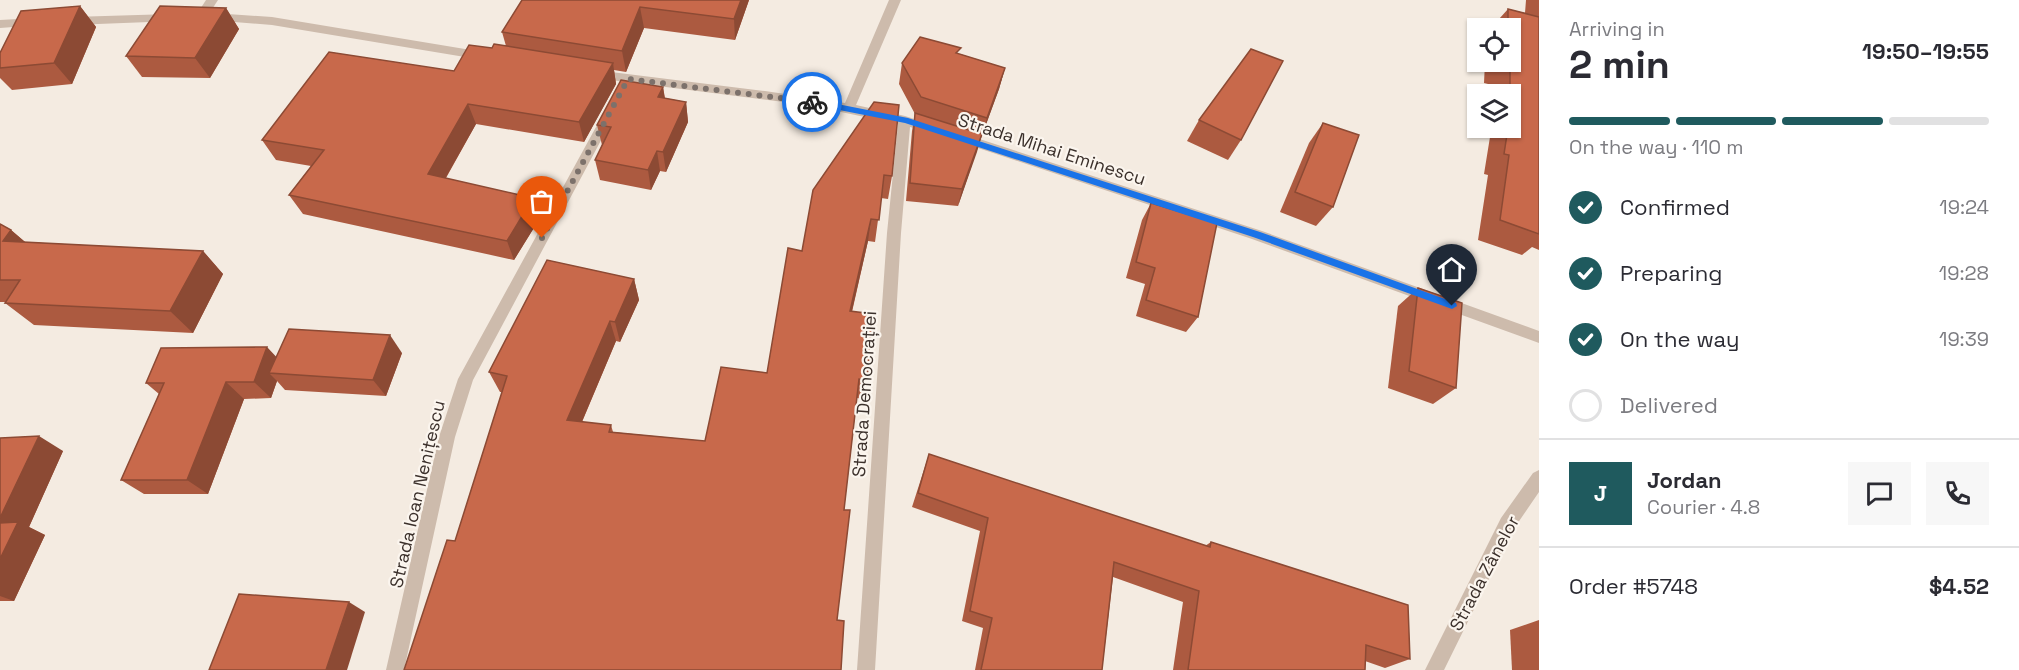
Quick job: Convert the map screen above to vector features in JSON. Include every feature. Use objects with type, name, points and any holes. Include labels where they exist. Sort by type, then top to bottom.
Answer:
[{"type":"street","points":[[201,17],[212,0]]},
{"type":"street","points":[[849,108],[895,0]]},
{"type":"street","points":[[0,24],[201,17],[272,21],[495,58]]},
{"type":"street","name":"Strada Mihai Eminescu","points":[[586,72],[623,89],[849,108],[905,120],[1257,235],[1539,337]]},
{"type":"street","name":"Strada Ioan Nenițescu","points":[[395,670],[447,437],[466,379],[623,89]]},
{"type":"street","name":"Strada Democrației","points":[[866,670],[894,233],[905,120]]},
{"type":"street","name":"Strada Zânelor","points":[[1434,670],[1507,524],[1539,478]]},
{"type":"building","points":[[522,0],[741,0],[734,19],[640,7],[622,51],[502,32]]},
{"type":"building","points":[[80,6],[54,63],[0,68],[0,53],[21,11]]},
{"type":"building","points":[[160,6],[226,8],[195,58],[126,56]]},
{"type":"building","points":[[1508,9],[1539,17],[1539,234],[1500,220],[1509,155],[1504,154],[1506,138],[1521,138],[1521,84],[1510,84],[1510,72],[1521,72],[1521,18],[1508,18]]},
{"type":"building","points":[[920,37],[961,48],[956,53],[1005,68],[987,118],[921,97],[902,63]]},
{"type":"building","points":[[494,44],[613,63],[579,122],[468,104],[428,174],[533,198],[507,241],[289,195],[324,150],[262,140],[329,52],[454,71],[469,45],[492,48]]},
{"type":"building","points":[[1251,49],[1283,61],[1241,140],[1199,120]]},
{"type":"building","points":[[621,80],[663,87],[658,97],[686,102],[663,152],[657,151],[648,170],[595,160],[611,127],[597,125]]},
{"type":"building","points":[[874,102],[899,105],[892,176],[884,175],[879,220],[871,219],[850,311],[873,314],[867,380],[859,379],[844,510],[850,510],[837,620],[844,621],[841,670],[404,670],[447,540],[455,541],[507,376],[489,372],[547,260],[634,279],[615,322],[610,321],[567,420],[611,425],[609,432],[705,441],[721,367],[767,373],[788,248],[802,251],[813,190]]},
{"type":"building","points":[[915,113],[982,134],[962,189],[910,183]]},
{"type":"building","points":[[1323,123],[1359,135],[1333,207],[1295,192]]},
{"type":"building","points":[[1151,203],[1217,223],[1198,317],[1146,300],[1155,268],[1136,262]]},
{"type":"building","points":[[0,224],[11,230],[3,241],[203,251],[170,311],[5,303],[20,280],[0,280]]},
{"type":"building","points":[[1418,288],[1462,303],[1456,388],[1409,371]]},
{"type":"building","points":[[289,329],[390,335],[373,380],[269,373]]},
{"type":"building","points":[[267,347],[254,382],[226,382],[187,480],[121,480],[164,383],[146,383],[161,348]]},
{"type":"building","points":[[39,436],[0,518],[0,438]]},
{"type":"building","points":[[929,454],[1210,547],[1211,542],[1408,605],[1410,659],[1366,645],[1365,670],[1188,670],[1199,591],[1114,562],[1102,670],[981,670],[992,618],[970,611],[988,518],[918,493]]},
{"type":"building","points":[[18,522],[0,559],[0,523]]},
{"type":"building","points":[[239,594],[349,602],[326,670],[209,670]]},
{"type":"way so far","points":[[542,238],[628,79],[812,102]]},
{"type":"route","points":[[812,102],[905,120],[1257,235],[1452,306]]}]
